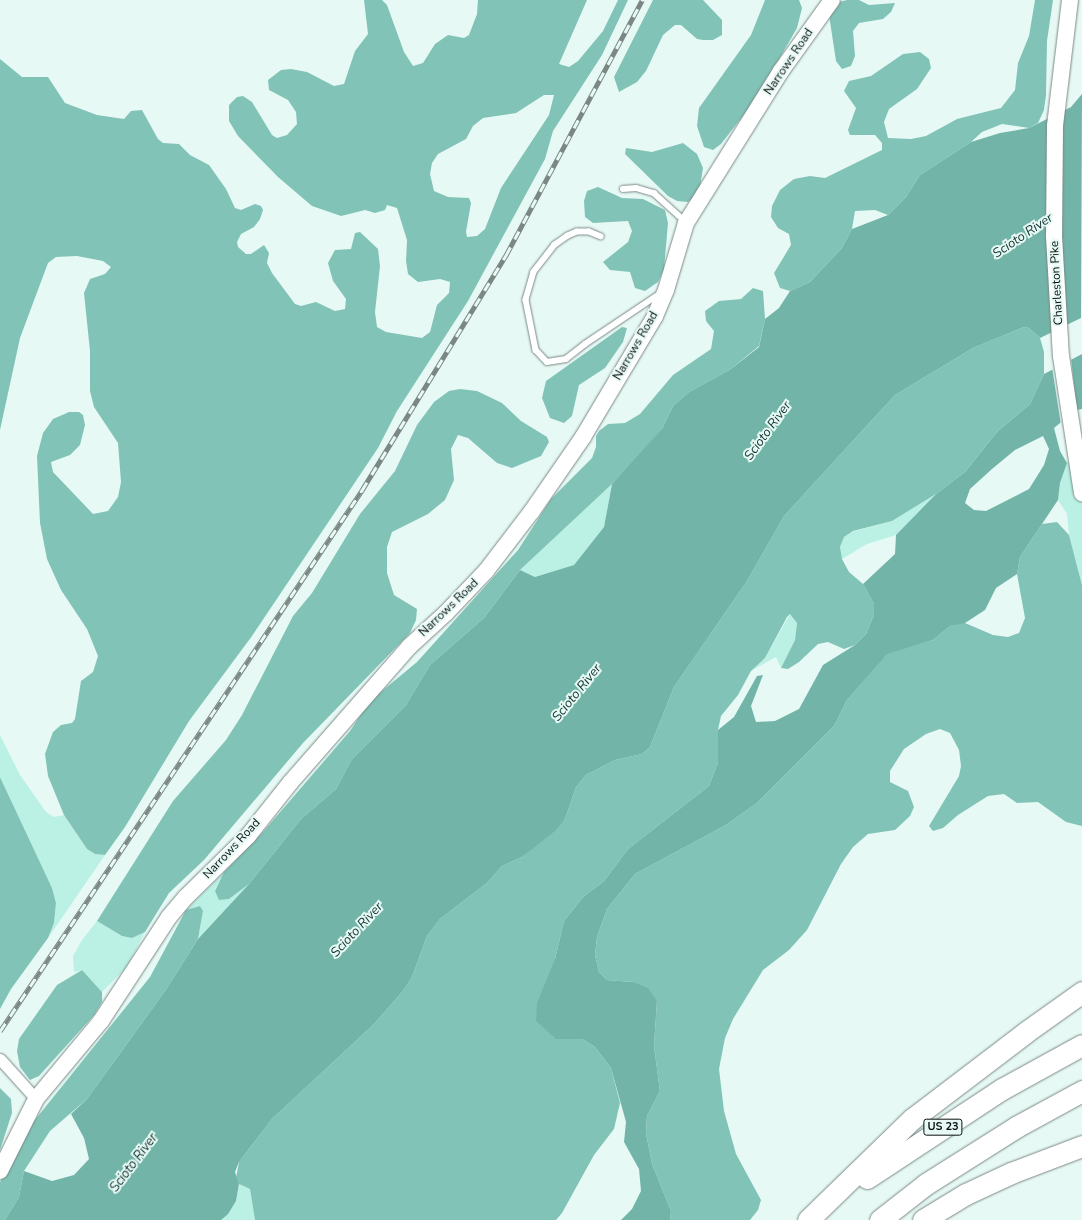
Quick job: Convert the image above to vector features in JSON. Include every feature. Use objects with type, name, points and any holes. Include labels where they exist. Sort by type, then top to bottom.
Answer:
[{"type":"highway","points":[[809,1220],[912,1119],[1026,1032],[1082,992]]},
{"type":"highway","name":"US 23","points":[[809,1220],[897,1156],[1002,1089],[1082,1045]]},
{"type":"highway","points":[[880,1220],[926,1184],[1016,1127],[1082,1091]]},
{"type":"highway","points":[[923,1220],[966,1194],[1005,1176],[1082,1146]]},
{"type":"street","name":"Narrows Road","points":[[0,1172],[36,1099],[101,1021],[126,986],[158,934],[186,897],[248,836],[410,646],[446,613],[486,571],[532,511],[583,437],[655,316],[666,290],[686,223],[781,71],[832,0]]},
{"type":"street","name":"Charleston Pike","points":[[1070,0],[1055,126],[1056,295],[1067,402],[1082,493]]},
{"type":"street","points":[[0,1059],[36,1099]]},
{"type":"lane","points":[[623,189],[636,188],[654,193],[686,223]]},
{"type":"lane","points":[[601,237],[588,232],[577,232],[568,236],[555,245],[534,272],[526,300],[536,350],[547,362],[566,359],[584,344],[666,290]]},
{"type":"shaded area","points":[[364,0],[382,0],[387,5],[404,52],[413,66],[423,63],[435,44],[448,35],[464,38],[469,35],[477,14],[478,0],[587,0],[559,64],[569,67],[578,61],[603,31],[618,0],[628,0],[602,55],[553,131],[545,159],[468,301],[397,411],[378,448],[252,636],[189,721],[125,827],[105,855],[95,854],[87,849],[64,815],[48,776],[45,754],[53,732],[61,725],[72,723],[75,719],[81,681],[93,672],[98,656],[87,629],[61,590],[47,559],[40,523],[37,456],[43,433],[53,419],[69,412],[79,412],[83,415],[85,425],[80,445],[70,455],[51,462],[53,472],[93,514],[108,511],[118,497],[121,482],[118,443],[94,407],[90,391],[90,351],[84,293],[90,279],[105,274],[111,267],[103,261],[77,256],[56,257],[48,263],[20,338],[0,430],[0,59],[22,77],[48,77],[65,103],[97,115],[124,119],[131,111],[142,110],[158,139],[163,143],[179,144],[190,155],[209,165],[226,189],[235,208],[241,210],[255,204],[261,206],[263,210],[260,219],[254,227],[241,234],[237,242],[238,247],[246,254],[251,254],[264,245],[269,253],[267,263],[272,273],[295,304],[301,306],[316,302],[335,311],[345,309],[346,299],[333,281],[328,263],[335,250],[351,249],[355,233],[360,232],[378,249],[380,266],[375,312],[377,327],[386,332],[422,338],[430,332],[437,305],[449,293],[450,282],[440,279],[418,282],[408,274],[406,261],[407,240],[397,208],[387,205],[385,210],[375,213],[365,210],[341,216],[312,206],[278,177],[238,136],[229,121],[229,105],[237,97],[243,96],[252,102],[272,135],[277,138],[287,135],[297,124],[296,112],[288,100],[269,90],[268,80],[281,70],[291,69],[307,72],[334,86],[344,84],[355,51],[368,34]],"holes":[[[544,95],[554,95],[549,115],[501,188],[485,229],[477,236],[467,237],[466,232],[471,203],[469,198],[448,197],[434,191],[430,174],[432,163],[438,154],[466,139],[473,126],[483,118],[516,113]]]},
{"type":"shaded area","points":[[653,0],[703,0],[722,20],[722,35],[713,40],[697,39],[681,25],[675,25],[663,35],[646,71],[637,82],[619,92],[614,77]]},
{"type":"shaded area","points":[[765,0],[799,0],[802,8],[797,28],[756,99],[721,144],[713,150],[704,147],[697,126],[699,108],[751,35]]},
{"type":"shaded area","points":[[859,0],[869,5],[895,3],[891,12],[883,19],[859,23],[853,31],[855,56],[851,66],[842,69],[836,61],[829,15],[839,2]]},
{"type":"shaded area","points":[[1035,0],[1053,0],[1047,41],[1046,95],[1044,110],[1038,123],[1029,128],[1002,124],[982,132],[971,142],[920,175],[906,197],[888,215],[875,210],[855,211],[852,229],[842,248],[810,282],[790,291],[780,288],[774,273],[791,245],[789,234],[778,228],[771,217],[772,206],[780,190],[794,179],[810,176],[825,178],[882,150],[882,143],[875,135],[850,135],[848,130],[856,108],[844,91],[849,81],[871,76],[903,54],[920,52],[929,59],[931,68],[917,89],[889,109],[884,122],[888,138],[911,139],[926,136],[957,119],[1001,108],[1015,90],[1018,63],[1029,36]]},
{"type":"shaded area","points":[[683,143],[697,154],[703,168],[699,193],[688,202],[677,201],[668,196],[625,154],[626,148],[652,152]]},
{"type":"shaded area","points":[[598,187],[622,198],[643,199],[665,210],[668,223],[664,269],[658,282],[645,291],[635,288],[630,272],[610,270],[603,262],[628,242],[632,231],[628,221],[593,223],[585,217],[584,201],[587,191]]},
{"type":"shaded area","points":[[753,288],[763,291],[765,319],[759,346],[731,369],[689,392],[673,406],[662,429],[653,441],[612,484],[520,570],[484,618],[430,665],[406,705],[352,759],[336,789],[301,819],[249,884],[229,899],[219,900],[215,891],[224,872],[263,832],[350,731],[370,701],[417,662],[518,550],[551,499],[592,458],[596,447],[596,436],[599,431],[608,424],[625,423],[640,414],[673,375],[711,349],[714,331],[706,321],[705,311],[719,301],[741,299]]},
{"type":"shaded area","points":[[622,327],[627,328],[623,342],[605,368],[579,385],[572,416],[564,423],[550,418],[542,398],[546,381]]},
{"type":"shaded area","points":[[1024,327],[1029,328],[1040,338],[1044,352],[1044,374],[1030,404],[997,432],[965,472],[936,494],[892,521],[853,531],[844,537],[840,547],[842,559],[849,572],[863,584],[874,604],[874,615],[866,634],[855,645],[844,649],[828,642],[818,644],[799,662],[788,669],[781,668],[795,640],[797,623],[790,614],[765,658],[751,671],[738,695],[721,716],[718,730],[718,762],[709,786],[628,849],[604,881],[583,897],[564,921],[555,959],[556,1039],[582,1039],[595,1047],[611,1068],[620,1103],[614,1129],[594,1155],[562,1213],[556,1220],[255,1220],[250,1189],[239,1184],[236,1178],[239,1162],[272,1119],[374,1024],[403,991],[412,977],[427,936],[440,919],[487,883],[502,866],[522,857],[565,819],[576,787],[586,775],[615,760],[642,754],[650,747],[674,687],[747,581],[784,516],[895,395],[973,348]]},
{"type":"shaded area","points":[[460,389],[477,391],[502,403],[521,421],[547,437],[549,442],[541,456],[512,468],[497,463],[468,438],[458,435],[451,449],[454,480],[445,500],[428,514],[392,532],[387,547],[387,573],[394,595],[417,609],[416,620],[410,633],[303,743],[204,860],[169,893],[145,932],[132,938],[122,936],[97,921],[173,801],[226,740],[242,715],[293,616],[312,593],[360,514],[395,471],[417,425],[434,402],[449,391]]},
{"type":"shaded area","points":[[1082,450],[1082,585],[1069,535],[1067,514],[1058,500],[1060,483],[1067,463]]},
{"type":"shaded area","points":[[612,484],[604,527],[574,565],[535,577],[520,570]]},
{"type":"shaded area","points":[[936,494],[896,535],[867,544],[842,559],[840,547],[844,537],[852,532],[892,521]]},
{"type":"shaded area","points":[[1057,522],[1069,535],[1082,585],[1082,826],[1066,822],[1038,802],[1017,803],[1004,794],[988,796],[958,815],[943,828],[933,831],[929,826],[959,776],[961,766],[959,750],[950,733],[940,729],[926,734],[904,749],[890,771],[890,782],[908,791],[914,807],[910,816],[895,830],[868,834],[853,847],[841,864],[807,930],[789,950],[763,970],[733,1019],[725,1038],[719,1069],[724,1111],[736,1154],[761,1200],[758,1210],[750,1220],[670,1220],[671,1211],[652,1164],[646,1133],[647,1116],[660,1091],[654,1046],[657,1001],[633,982],[607,980],[599,972],[595,955],[597,937],[607,909],[635,874],[726,825],[757,803],[834,726],[847,700],[887,653],[933,640],[950,626],[960,623],[965,623],[993,635],[1008,637],[1019,633],[1025,618],[1017,574],[1020,557],[1042,524]]},
{"type":"shaded area","points":[[790,614],[797,623],[795,640],[781,668],[776,657],[751,671],[765,658]]},
{"type":"shaded area","points":[[0,735],[20,775],[46,812],[54,817],[64,815],[87,849],[95,854],[105,855],[48,938],[54,923],[56,903],[52,888],[0,777]]},
{"type":"shaded area","points":[[0,777],[52,888],[56,903],[54,923],[48,938],[11,989],[0,1009]]},
{"type":"shaded area","points":[[224,872],[215,890],[229,899],[249,884],[198,939],[203,911],[200,906],[186,910]]},
{"type":"shaded area","points":[[200,906],[203,911],[198,939],[165,991],[87,1099],[50,1131],[24,1171],[19,1197],[5,1220],[0,1220],[0,1182],[26,1131],[150,977],[186,910]]},
{"type":"shaded area","points":[[97,921],[122,936],[132,938],[145,932],[127,967],[102,992],[82,970],[74,972],[73,956],[82,940]]},
{"type":"shaded area","points":[[82,970],[102,992],[102,1002],[94,1015],[39,1076],[30,1080],[20,1067],[17,1051],[19,1039],[57,985]]},
{"type":"shaded area","points":[[0,1088],[11,1099],[12,1113],[0,1150]]},
{"type":"shaded area","points":[[239,1184],[250,1189],[255,1220],[221,1220],[236,1201]]},
{"type":"water","name":"Scioto River","points":[[1082,94],[1081,318],[1040,338],[1029,328],[1024,327],[973,348],[895,395],[784,516],[747,581],[674,687],[650,747],[642,754],[615,760],[586,775],[576,787],[565,819],[555,831],[522,857],[502,866],[487,883],[440,919],[427,936],[412,977],[403,991],[374,1024],[272,1119],[239,1162],[235,1172],[239,1184],[236,1201],[228,1214],[221,1220],[5,1220],[19,1197],[24,1171],[52,1181],[74,1175],[89,1159],[84,1138],[71,1114],[87,1099],[165,991],[198,939],[249,884],[301,819],[336,789],[352,759],[406,705],[430,665],[484,618],[520,570],[535,577],[574,565],[604,527],[612,484],[662,429],[673,406],[689,392],[731,369],[759,347],[765,319],[779,308],[790,291],[810,282],[842,248],[852,229],[888,215],[906,197],[920,175],[971,142],[1000,133],[1029,128],[1071,107]]},
{"type":"water","points":[[1082,354],[1082,409],[1076,410],[1054,428],[1060,451],[1067,463],[1060,483],[1058,500],[1020,557],[1017,574],[996,588],[985,610],[965,623],[950,626],[933,640],[887,654],[847,700],[834,726],[757,803],[726,825],[635,874],[607,909],[597,937],[595,955],[599,972],[607,980],[633,982],[648,988],[657,1001],[654,1046],[660,1091],[647,1116],[646,1133],[652,1164],[671,1211],[670,1220],[621,1220],[632,1209],[641,1191],[639,1169],[624,1142],[626,1122],[611,1068],[595,1047],[582,1039],[556,1039],[536,1021],[537,1003],[555,959],[564,921],[583,897],[604,881],[628,849],[709,786],[718,762],[718,730],[734,717],[757,676],[763,675],[751,706],[756,722],[775,721],[799,709],[823,665],[855,645],[866,634],[874,615],[874,604],[863,584],[895,554],[896,535],[936,494],[965,472],[997,432],[1030,404],[1044,374]],"holes":[[[1043,436],[1049,449],[1044,465],[1029,489],[986,511],[974,510],[965,503],[970,489],[1015,450]]]},
{"type":"pier","points":[[1071,358],[1077,412],[1061,425],[1052,367]]},
{"type":"railway","points":[[0,1031],[362,490],[506,255],[642,0]]}]
